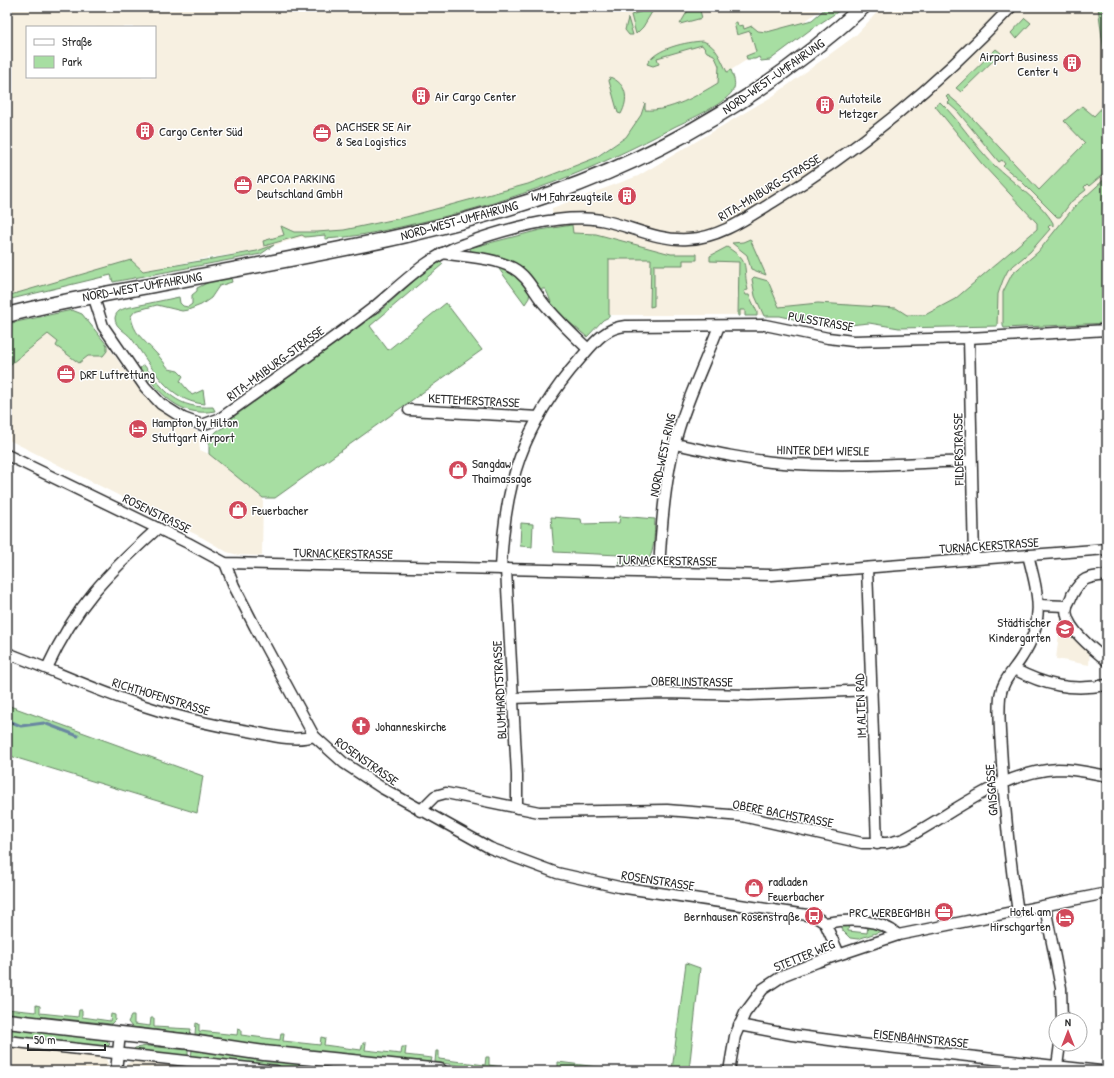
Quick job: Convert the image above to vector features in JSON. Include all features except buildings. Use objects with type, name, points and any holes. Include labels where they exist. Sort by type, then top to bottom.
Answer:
[{"type":"main road","name":"NORD-WEST-UMFAHRUNG","points":[[7,315],[46,304],[386,239],[481,216],[558,192],[641,157],[700,126],[739,103],[794,64],[863,7]]},
{"type":"main road","points":[[7,1022],[191,1042],[264,1053],[440,1071]]},
{"type":"street","name":"RITA-MAIBURG-STRASSE","points":[[93,295],[103,326],[145,387],[161,404],[182,418],[202,425],[221,418],[252,396],[372,308],[430,260],[442,253],[485,237],[560,219],[597,220],[653,236],[675,240],[696,239],[721,231],[758,211],[816,176],[866,140],[968,51],[1011,7]]},
{"type":"street","points":[[442,253],[488,260],[515,269],[525,278],[553,314],[588,349],[560,384],[539,417],[525,444],[511,485],[504,517],[503,569]]},
{"type":"street","name":"PULSSTRASSE","points":[[588,349],[604,333],[616,326],[765,325],[828,338],[853,341],[969,338],[1107,330]]},
{"type":"street","name":"NORD-WEST-RING","points":[[660,573],[664,512],[675,444],[691,392],[719,326]]},
{"type":"street","name":"FILDERSTRASSE","points":[[969,338],[974,559]]},
{"type":"street","name":"KETTEMERSTRASSE","points":[[408,410],[539,417]]},
{"type":"street","name":"HINTER DEM WIESLE","points":[[675,444],[741,458],[784,463],[836,465],[971,461]]},
{"type":"street","name":"ROSENSTRASSE","points":[[7,455],[158,528],[225,563],[248,614],[314,736],[348,767],[420,810],[490,848],[557,873],[619,887],[814,916],[825,923],[847,921],[879,925],[888,927],[898,936]]},
{"type":"street","points":[[47,668],[60,640],[86,600],[111,571],[158,528]]},
{"type":"street","name":"TURNACKERSTRASSE","points":[[225,563],[772,575],[1107,549]]},
{"type":"street","name":"GAISGASSE","points":[[1018,912],[1009,849],[1003,782],[1000,697],[1006,680],[1023,656],[1037,626],[1039,605],[1028,555]]},
{"type":"street","name":"IM ALTEN RAD","points":[[867,568],[877,844]]},
{"type":"street","name":"BLUMHARDTSTRASSE","points":[[503,569],[512,698],[517,808]]},
{"type":"street","points":[[1107,575],[1088,577],[1081,582],[1067,606],[1068,620],[1072,627],[1094,651],[1107,661]]},
{"type":"street","points":[[1039,605],[1067,606]]},
{"type":"street","name":"RICHTHOFENSTRASSE","points":[[7,653],[137,704],[194,720],[292,738],[314,736]]},
{"type":"street","points":[[1014,668],[1042,682],[1067,688],[1091,688],[1107,685]]},
{"type":"street","name":"OBERLINSTRASSE","points":[[512,698],[664,693],[749,696],[872,690]]},
{"type":"street","name":"OBERE BACHSTRASSE","points":[[420,810],[435,796],[446,793],[539,812],[648,810],[719,814],[761,819],[847,840],[877,844],[904,839],[1003,782],[1028,773],[1060,769],[1107,776]]},
{"type":"street","points":[[898,936],[1107,894]]},
{"type":"street","points":[[1045,906],[1061,988],[1062,1012]]},
{"type":"street","points":[[825,923],[839,954]]},
{"type":"street","name":"STETTER WEG","points":[[729,1071],[735,1036],[739,1025],[750,1004],[768,985],[797,969],[839,954],[898,936]]},
{"type":"street","name":"EISENBAHNSTRASSE","points":[[739,1025],[792,1035],[852,1043],[1100,1071]]},
{"type":"street","points":[[116,1071],[120,1034]]},
{"type":"street","points":[[7,1041],[276,1071]]},
{"type":"street","points":[[1057,1066],[1059,1052]]},
{"type":"shaded area","points":[[7,7],[824,7],[755,59],[748,59],[728,72],[726,80],[653,123],[624,138],[573,171],[521,191],[342,235],[301,237],[256,251],[207,258],[116,277],[109,274],[7,297]]},
{"type":"shaded area","points":[[882,7],[1107,7],[1107,318],[963,326],[780,315],[606,315],[556,294],[552,208],[638,176],[773,96],[856,35]]},
{"type":"shaded area","points":[[48,333],[105,347],[107,345],[131,379],[157,406],[173,418],[198,432],[200,450],[209,454],[263,498],[262,556],[238,555],[227,552],[203,538],[7,439],[7,364]]},
{"type":"shaded area","name":"Städtischer Kindergarten","points":[[1061,617],[1090,652],[1089,665],[1056,659]]},
{"type":"shaded area","points":[[7,1045],[100,1055],[106,1059],[111,1071],[7,1071]]},
{"type":"shaded area","points":[[137,1059],[240,1071],[123,1071],[126,1064]]},
{"type":"green space","points":[[655,7],[643,27],[636,34],[631,15]]},
{"type":"green space","points":[[690,7],[699,7],[702,18],[680,24]]},
{"type":"green space","points":[[827,7],[845,7],[810,30],[770,60],[761,61],[759,57],[755,59],[747,59],[746,56],[756,52],[750,31],[737,35],[734,23],[737,22],[738,26],[743,25],[744,29],[752,26],[758,31],[767,32],[812,20]]},
{"type":"green space","points":[[1098,7],[1107,7],[1107,75]]},
{"type":"green space","points":[[628,18],[633,35],[629,35],[625,30]]},
{"type":"green space","points":[[1025,18],[1031,23],[1016,39],[1011,33]]},
{"type":"green space","points":[[703,41],[712,46],[727,72],[731,70],[735,84],[731,94],[717,105],[643,143],[583,171],[553,183],[459,213],[363,235],[325,239],[325,235],[305,237],[302,235],[264,246],[263,241],[284,235],[281,226],[294,232],[317,232],[344,230],[406,217],[528,184],[595,158],[626,137],[641,115],[645,103],[645,110],[654,110],[674,106],[702,93],[718,83],[719,66],[714,55],[707,52],[702,45],[657,58],[659,64],[653,66],[647,64],[651,58],[664,50],[680,44]]},
{"type":"green space","points":[[996,49],[1001,53],[961,92],[956,88]]},
{"type":"green space","points":[[610,77],[620,84],[625,92],[626,98],[621,114],[618,113],[609,81]]},
{"type":"green space","points":[[948,95],[961,106],[1039,190],[1085,143],[1064,121],[1082,106],[1094,116],[1107,102],[1107,171],[1089,186],[1087,184],[1084,187],[1086,190],[1072,201],[1060,217],[1057,217],[1022,182],[1003,166],[1005,164],[1002,160],[999,162],[958,112],[948,103],[950,101],[946,97]]},
{"type":"green space","points":[[940,102],[994,165],[1034,200],[1048,215],[1053,223],[1053,226],[1050,225],[1048,227],[1050,229],[1030,252],[1008,270],[998,294],[997,326],[899,328],[869,323],[830,327],[780,316],[764,316],[755,296],[752,279],[754,277],[768,281],[779,307],[818,303],[896,308],[907,315],[925,315],[955,299],[1037,229],[1037,223],[982,164],[935,106]]},
{"type":"green space","points":[[1107,177],[1107,323],[1004,328],[1003,292],[1012,274],[1038,252],[1074,207]]},
{"type":"green space","points":[[572,225],[573,233],[596,234],[671,254],[697,254],[697,260],[683,260],[683,265],[654,265],[654,306],[650,307],[651,259],[609,259],[609,317],[603,320],[587,337],[556,311],[552,306],[545,289],[538,287],[517,264],[505,259],[471,254],[470,248],[540,230]]},
{"type":"green space","points":[[750,239],[766,275],[751,269],[747,255],[732,243],[743,242]]},
{"type":"green space","points":[[274,245],[261,254],[113,282],[111,275],[7,300],[7,296],[131,260],[143,271],[257,251]]},
{"type":"green space","points":[[727,247],[735,252],[743,261],[748,290],[744,291],[746,295],[749,295],[757,312],[757,316],[745,316],[745,310],[740,310],[740,316],[738,316],[739,262],[710,261],[710,256]]},
{"type":"green space","points":[[440,262],[443,264],[370,326],[388,350],[446,303],[482,350],[275,498],[263,498],[209,454],[209,439],[217,431],[226,426],[225,423],[378,313],[425,271]]},
{"type":"green space","points":[[500,266],[514,272],[530,291],[529,298],[525,304],[499,269]]},
{"type":"green space","points":[[231,278],[232,282],[219,286],[211,298],[201,305],[188,310],[182,311],[157,305],[135,311],[131,316],[134,327],[140,336],[169,369],[178,371],[183,376],[180,381],[192,395],[203,390],[205,404],[192,402],[181,397],[162,380],[130,336],[119,327],[115,321],[116,314],[126,308],[179,297],[180,303],[183,306],[188,307],[192,304],[192,295],[197,291],[197,288],[211,281]]},
{"type":"green space","points":[[72,310],[82,314],[107,345],[107,351],[103,356],[88,356],[79,363],[56,346],[58,342],[48,334],[7,367],[7,324]]},
{"type":"green space","points":[[144,365],[173,397],[190,405],[213,407],[215,411],[191,411],[172,402],[155,386],[140,368]]},
{"type":"green space","points":[[620,516],[655,519],[652,551],[647,562],[642,564],[620,564],[619,555],[554,552],[551,517],[581,519],[582,524],[619,523]]},
{"type":"green space","points":[[521,523],[533,524],[532,547],[520,546]]},
{"type":"green space","points":[[7,705],[203,776],[197,813],[7,755]]},
{"type":"green space","points":[[849,923],[848,931],[867,933],[868,926],[885,930],[858,939],[850,938],[843,931],[841,924]]},
{"type":"green space","points":[[686,963],[700,968],[689,1071],[672,1070]]},
{"type":"green space","points":[[36,1005],[40,1006],[40,1013],[78,1017],[79,1010],[82,1010],[82,1017],[110,1021],[111,1014],[115,1015],[115,1020],[111,1024],[46,1017],[7,1016],[7,1009],[36,1012]]},
{"type":"green space","points":[[131,1016],[134,1016],[134,1024],[150,1026],[151,1018],[154,1018],[154,1027],[191,1029],[190,1034],[132,1027],[128,1022]]},
{"type":"green space","points":[[196,1023],[199,1024],[199,1031],[237,1035],[238,1028],[241,1029],[241,1035],[280,1040],[281,1033],[284,1033],[283,1041],[320,1045],[321,1037],[325,1038],[324,1045],[361,1050],[363,1043],[366,1043],[365,1050],[401,1054],[402,1047],[406,1047],[405,1055],[432,1058],[431,1062],[363,1058],[261,1046],[195,1034]]},
{"type":"green space","points":[[7,1028],[106,1040],[110,1044],[106,1048],[7,1037]]},
{"type":"green space","points":[[147,1046],[188,1050],[188,1057],[132,1051],[135,1048]]},
{"type":"green space","points":[[192,1050],[374,1071],[315,1071],[191,1057]]},
{"type":"green space","points":[[436,1051],[439,1051],[439,1059],[485,1065],[486,1057],[489,1057],[489,1065],[525,1071],[498,1071],[435,1062]]},
{"type":"green space","points":[[558,1062],[629,1071],[553,1071],[558,1067]]},
{"type":"waterway","points":[[7,720],[21,726],[44,723],[78,736]]},
{"type":"place","name":"Airport Business Center 4","points":[[1072,63]]},
{"type":"place","name":"Air Cargo Center","points":[[421,96]]},
{"type":"place","name":"Autoteile Metzger","points":[[825,105]]},
{"type":"place","name":"Cargo Center Süd","points":[[145,131]]},
{"type":"place","name":"DACHSER SE Air & Sea Logistics","points":[[322,133]]},
{"type":"place","name":"APCOA PARKING Deutschland GmbH","points":[[243,185]]},
{"type":"place","name":"WM Fahrzeugteile","points":[[627,196]]},
{"type":"place","name":"DRF Luftrettung","points":[[66,374]]},
{"type":"place","name":"Hampton by Hilton Stuttgart Airport","points":[[138,429]]},
{"type":"place","name":"Sangdaw Thaimassage","points":[[458,470]]},
{"type":"place","name":"Feuerbacher","points":[[238,510]]},
{"type":"place","name":"Städtischer Kindergarten","points":[[1065,629]]},
{"type":"place","name":"Johanneskirche","points":[[361,726]]},
{"type":"place","name":"radladen Feuerbacher","points":[[754,888]]},
{"type":"place","name":"PRC WERBEGMBH","points":[[944,912]]},
{"type":"place","name":"Bernhausen Rosenstraße","points":[[814,916]]},
{"type":"place","name":"Hotel am Hirschgarten","points":[[1065,918]]}]
